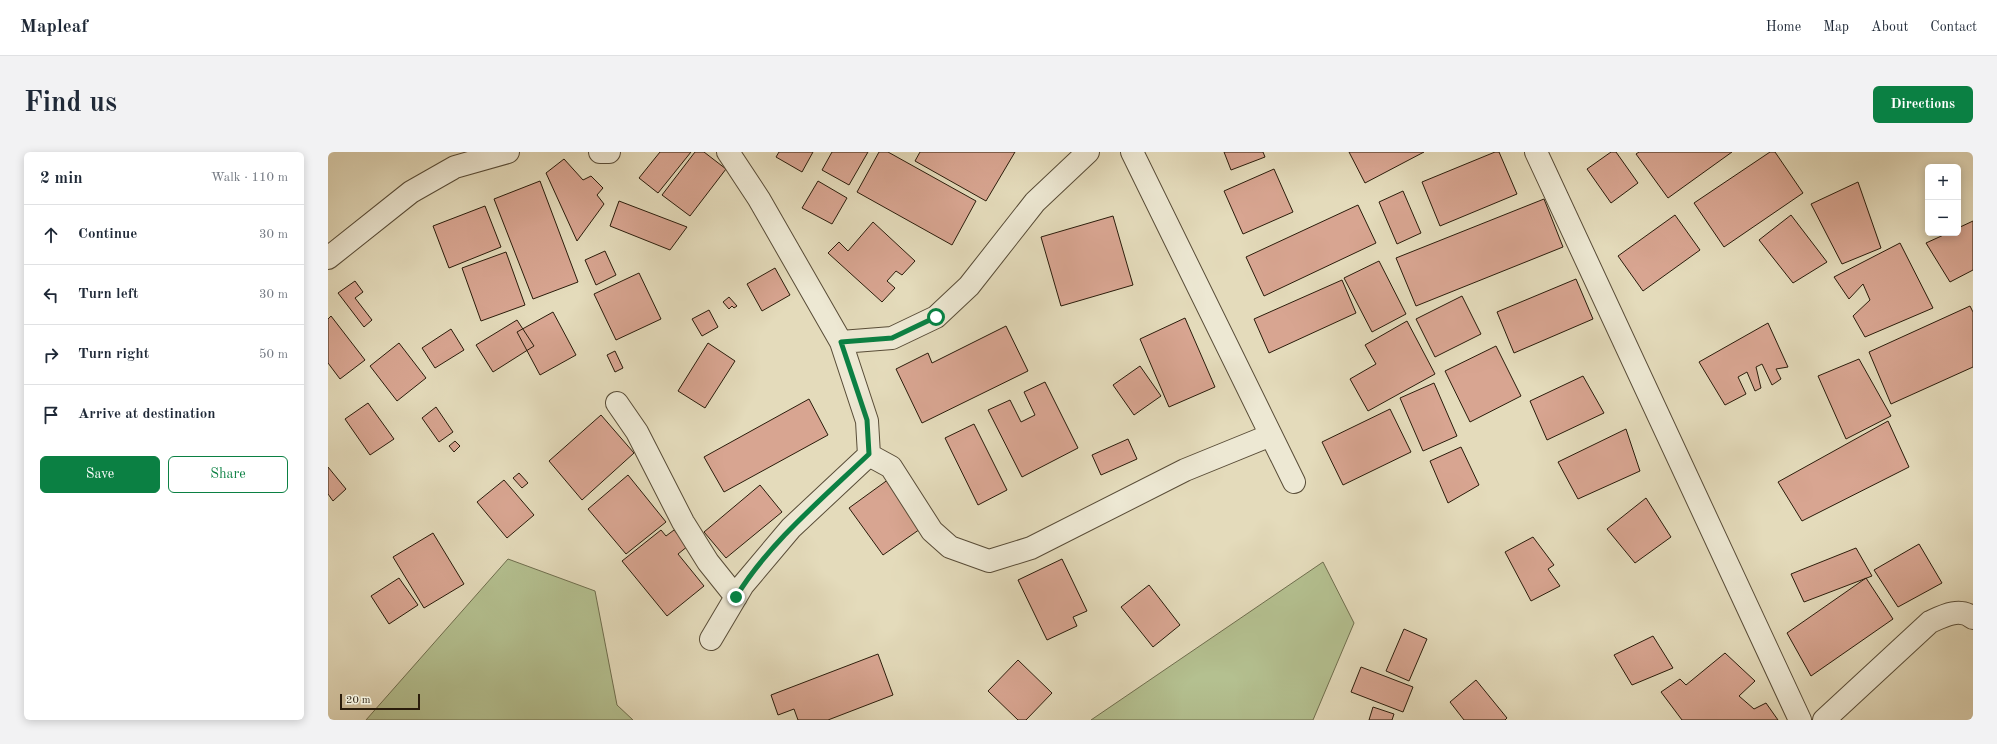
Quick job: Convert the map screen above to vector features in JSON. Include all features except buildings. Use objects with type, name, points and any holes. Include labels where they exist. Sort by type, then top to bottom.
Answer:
[{"type":"street","points":[[328,258],[411,192],[455,167],[508,152]]},
{"type":"street","points":[[600,152],[609,152]]},
{"type":"street","points":[[711,639],[743,585],[791,528],[869,454],[867,420],[841,342],[762,206],[728,152]]},
{"type":"street","points":[[841,342],[892,338],[936,317],[969,286],[1035,202],[1088,152]]},
{"type":"street","points":[[1132,152],[1294,482]]},
{"type":"street","points":[[1536,152],[1800,720]]},
{"type":"street","points":[[617,403],[637,432],[682,522],[708,562],[736,597]]},
{"type":"street","points":[[869,454],[890,467],[932,531],[945,543],[950,547],[989,561],[1031,548],[1185,470],[1271,435]]},
{"type":"street","points":[[1824,720],[1930,622],[1950,613],[1969,614],[1973,618]]},
{"type":"green space","points":[[508,559],[595,591],[617,705],[633,720],[366,720]]},
{"type":"green space","points":[[1323,562],[1354,623],[1313,720],[1091,720]]},
{"type":"route","points":[[736,597],[743,585],[791,528],[869,454],[867,420],[841,342],[892,338],[936,317]]}]
